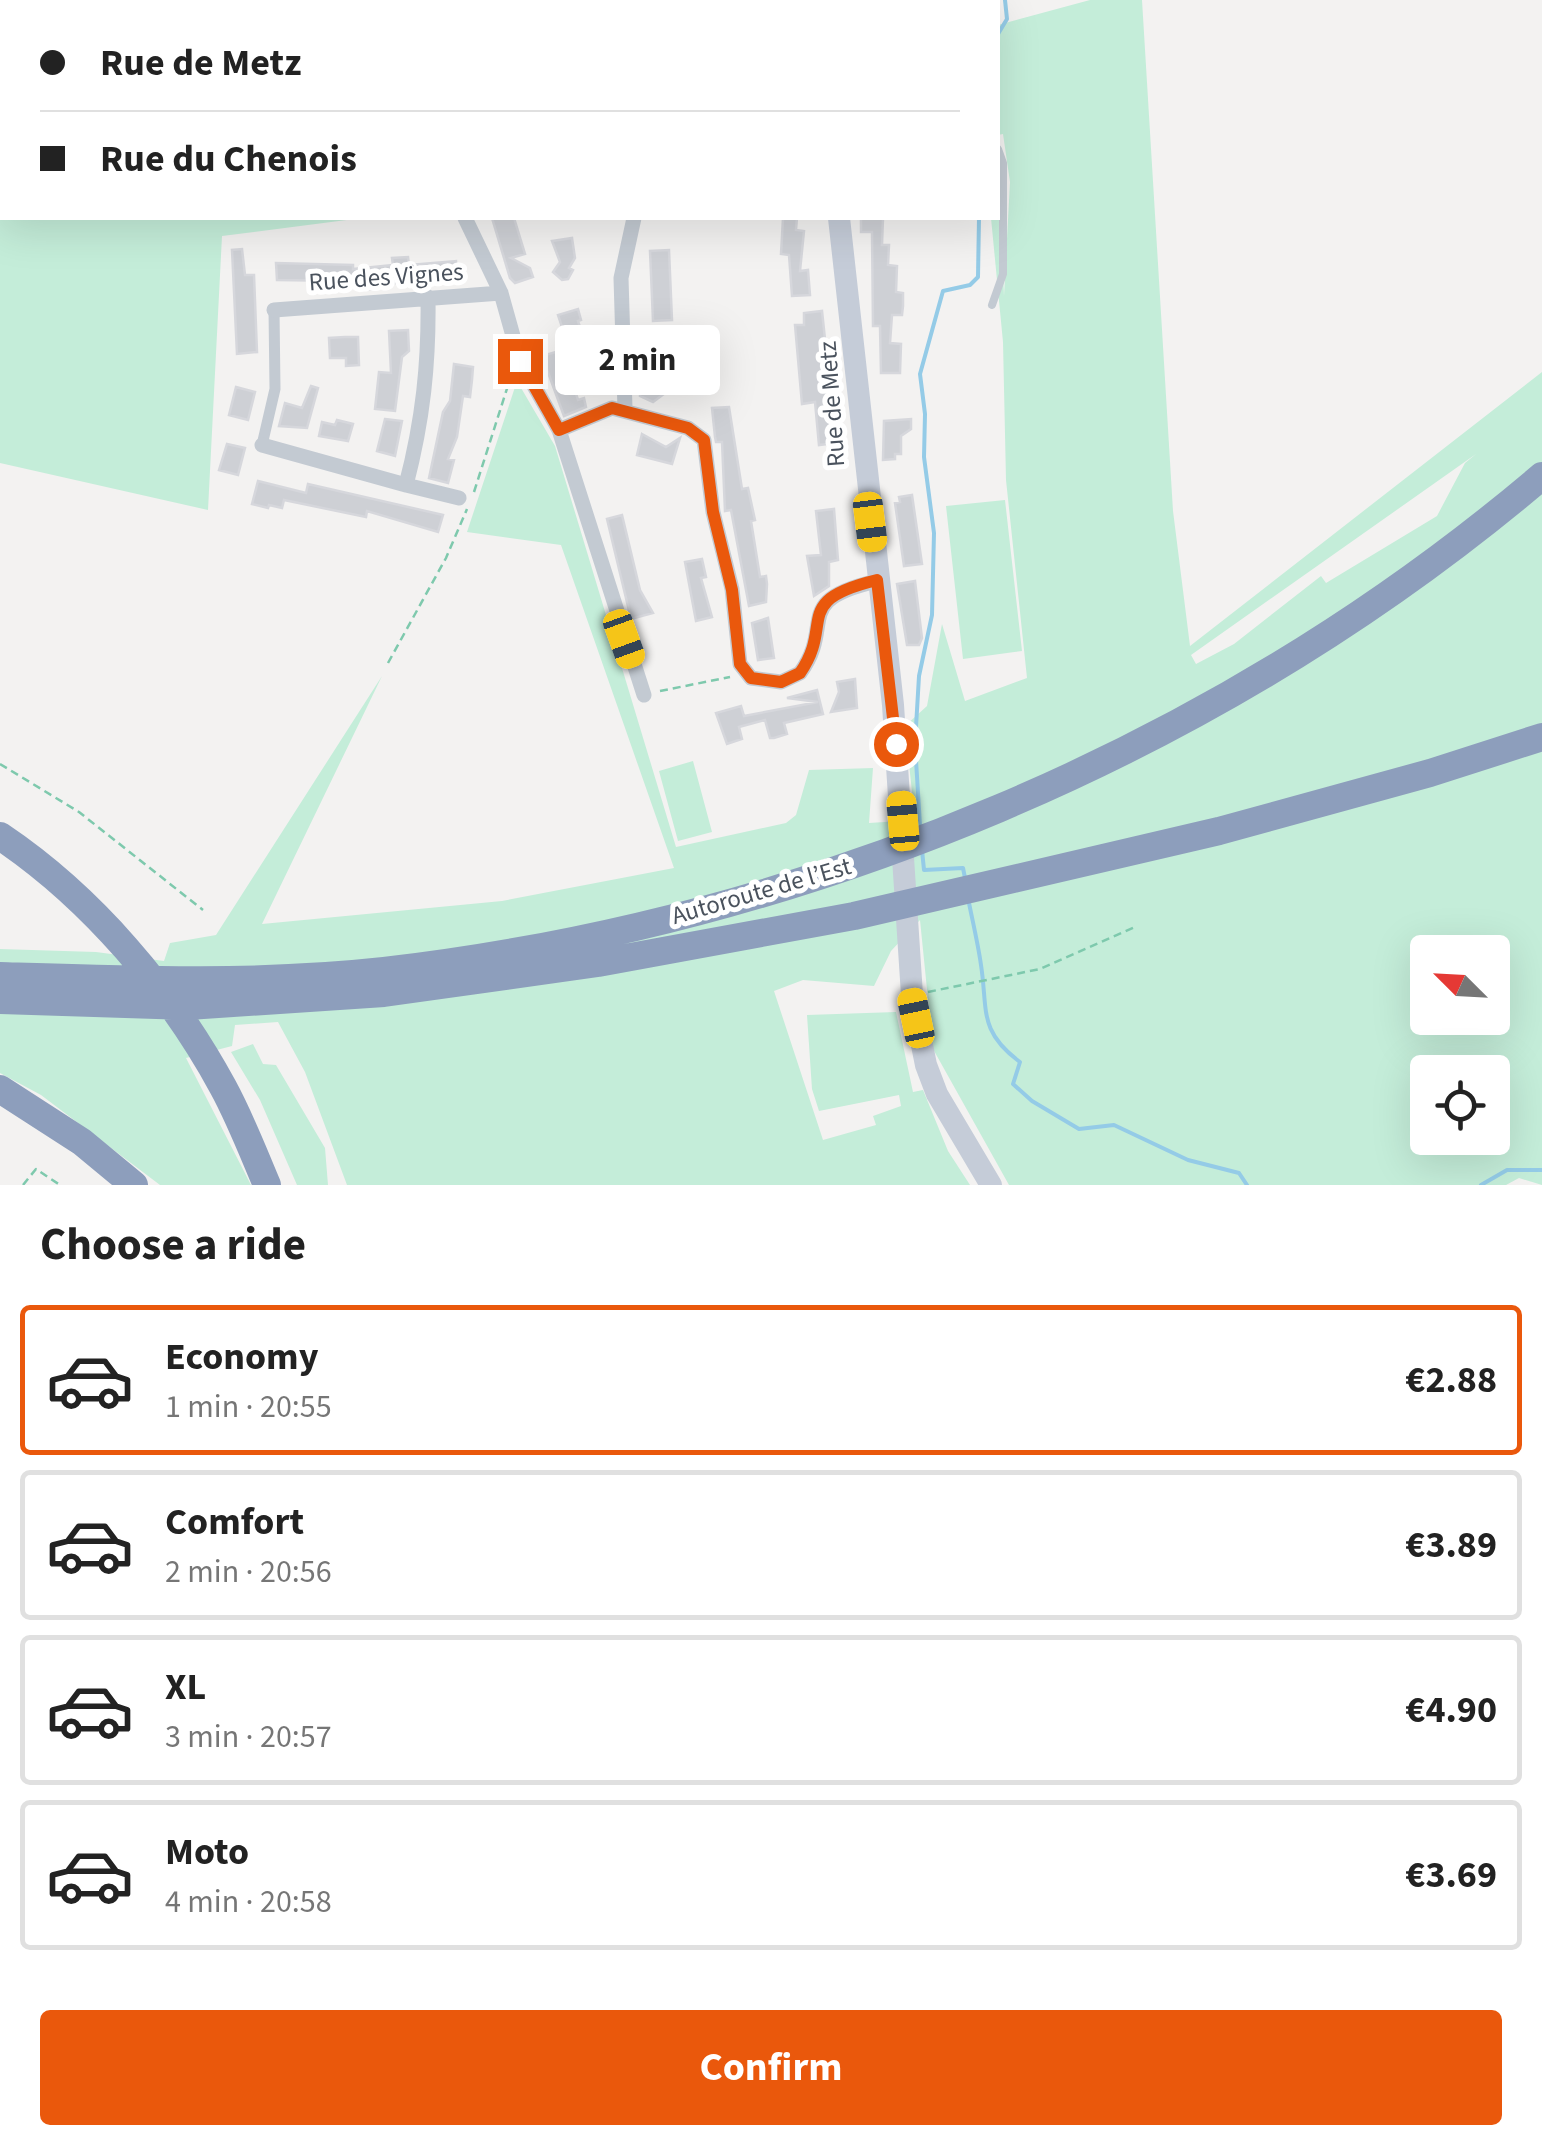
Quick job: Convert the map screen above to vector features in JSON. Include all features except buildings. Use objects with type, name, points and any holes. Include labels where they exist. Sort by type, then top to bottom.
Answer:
[{"type":"highway","name":"Autoroute de l’Est","points":[[0,976],[175,982],[383,971],[592,936],[849,866],[986,814],[1149,741],[1340,626],[1542,476]]},
{"type":"highway","name":"Autoroute de l’Est","points":[[0,1000],[188,1006],[384,993],[598,963],[854,916],[996,884],[1276,815],[1542,737]]},
{"type":"highway","points":[[0,836],[110,932],[198,1044],[225,1089],[267,1185]]},
{"type":"highway","points":[[0,1089],[82,1142],[134,1185]]},
{"type":"main road","name":"Rue de Metz","points":[[839,220],[893,705],[912,996],[926,1065],[938,1094],[991,1185]]},
{"type":"street","points":[[466,220],[501,293],[520,361],[559,430],[644,695]]},
{"type":"street","points":[[625,409],[621,278],[634,220]]},
{"type":"street","name":"Rue des Vignes","points":[[274,310],[501,293]]},
{"type":"street","points":[[406,484],[423,420],[429,370],[428,297]]},
{"type":"street","points":[[274,310],[275,389],[262,445],[459,498]]},
{"type":"street","points":[[559,430],[612,408],[688,428],[704,440],[713,512],[732,590],[740,664],[751,678],[781,682],[800,673],[820,607],[836,594],[877,580]]},
{"type":"lane","points":[[992,305],[1003,274],[1000,156]]},
{"type":"path","points":[[388,664],[446,558],[482,474],[507,386],[520,361]]},
{"type":"path","points":[[644,695],[724,677],[751,678]]},
{"type":"path","points":[[0,764],[79,812],[203,910]]},
{"type":"path","points":[[912,996],[1040,969],[1136,927]]},
{"type":"path","points":[[23,1185],[36,1169],[60,1185]]},
{"type":"green space","points":[[1090,0],[1142,0],[1173,511],[1190,646],[1542,372],[1542,1185],[1519,1178],[1506,1185],[1009,1185],[933,1049],[920,920],[891,951],[874,986],[803,980],[774,991],[823,1140],[876,1125],[873,1116],[901,1106],[899,1095],[819,1111],[812,1089],[807,1015],[896,1012],[913,1092],[923,1090],[948,1151],[970,1185],[347,1185],[305,1072],[278,1022],[235,1025],[232,1046],[186,1058],[251,1185],[160,1185],[41,1095],[0,1073],[0,949],[96,952],[164,961],[170,943],[216,935],[382,676],[262,924],[502,901],[674,868],[561,545],[467,532],[517,381],[555,446],[676,847],[786,823],[796,815],[809,770],[873,768],[869,823],[915,820],[905,726],[927,706],[942,624],[965,701],[1027,678],[1006,480],[1003,342],[991,220],[1000,220],[1000,201],[1004,296],[1010,182],[1003,134],[1000,135],[1000,24]],"holes":[[[1476,454],[1465,463],[1437,516],[1326,583],[1321,576],[1234,644],[1196,664],[1191,655]]]},
{"type":"green space","points":[[0,220],[346,220],[222,236],[208,510],[0,463]]},
{"type":"green space","points":[[1005,500],[1022,651],[963,659],[946,506]]},
{"type":"green space","points":[[693,761],[712,832],[678,841],[659,771]]},
{"type":"green space","points":[[253,1044],[263,1064],[276,1065],[325,1148],[328,1185],[297,1185],[260,1100],[231,1052]]},
{"type":"waterway","points":[[1000,31],[1007,19],[1005,0]]},
{"type":"waterway","points":[[920,825],[915,744],[919,676],[932,615],[934,533],[924,457],[925,414],[920,374],[943,291],[970,285],[978,277],[979,220]]},
{"type":"waterway","points":[[922,850],[924,870],[963,868],[965,878]]},
{"type":"waterway","points":[[969,903],[987,1019],[997,1040],[1020,1062],[1013,1084],[1032,1101],[1079,1129],[1114,1125],[1188,1160],[1239,1173],[1247,1185]]},
{"type":"waterway","points":[[1481,1185],[1507,1170],[1542,1170]]},
{"type":"route","points":[[520,361],[559,430],[612,408],[688,428],[704,440],[713,512],[737,621],[740,664],[751,678],[781,682],[800,673],[810,652],[820,607],[836,594],[877,580],[896,744]]}]
